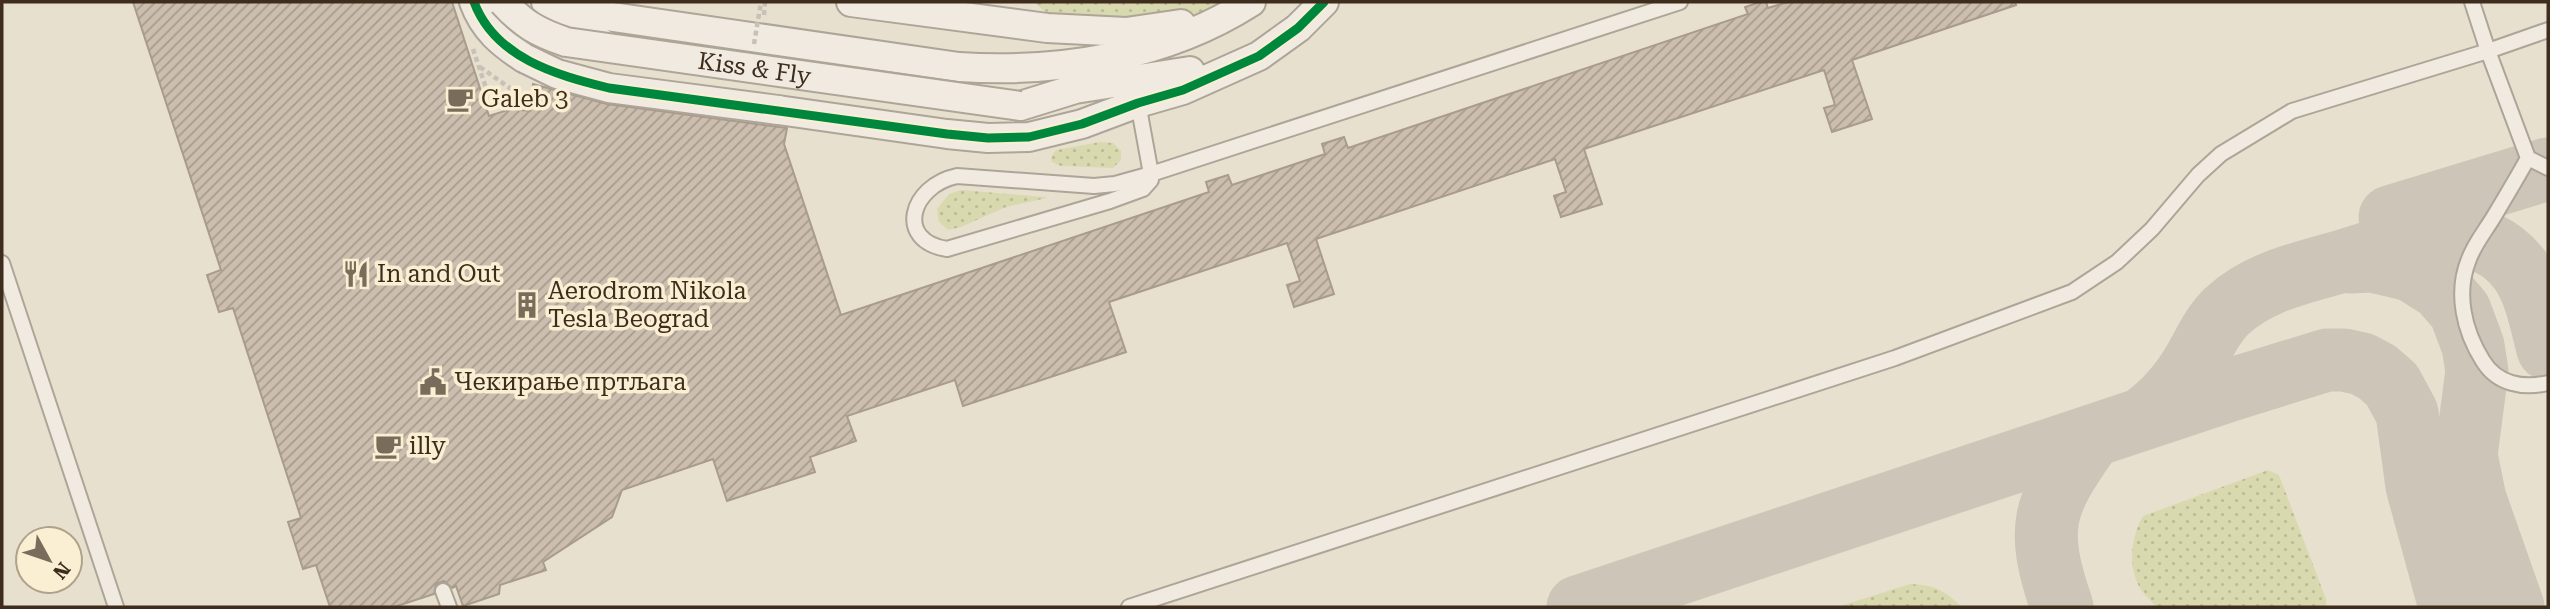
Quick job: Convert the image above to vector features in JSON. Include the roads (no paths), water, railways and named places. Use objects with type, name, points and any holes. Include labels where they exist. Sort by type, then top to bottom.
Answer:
[{"type":"street","points":[[474,2],[490,32],[501,43],[557,74],[610,88],[947,134],[1029,125],[1080,112],[1135,92],[1183,90],[1259,56],[1298,28],[1324,2]]},
{"type":"street","name":"Kiss & Fly","points":[[503,2],[521,22],[542,34],[566,42],[1020,106],[1074,89],[1135,92]]},
{"type":"street","points":[[546,2],[578,31],[606,46],[659,62],[851,87],[971,86],[1009,81],[1074,63]]},
{"type":"street","points":[[570,2],[579,8],[607,16],[960,68],[998,70],[1105,59],[1159,46],[1197,32],[1244,6]]},
{"type":"street","points":[[850,2],[1047,28],[1126,32],[1161,28],[1244,6]]},
{"type":"lane","points":[[1135,92],[1151,174],[1143,189],[947,249],[936,247],[918,233],[914,213],[918,200],[943,179],[957,177],[1094,186],[1115,184],[1151,174],[1681,2]]},
{"type":"lane","points":[[2472,2],[2528,158],[2548,169]]},
{"type":"lane","points":[[1129,607],[1895,358],[2072,292],[2126,254],[2152,229],[2198,175],[2221,154],[2292,111],[2548,30]]},
{"type":"lane","points":[[2528,158],[2469,257],[2463,278],[2462,300],[2473,346],[2489,371],[2510,383],[2533,387],[2548,383]]},
{"type":"lane","points":[[2,263],[116,607]]},
{"type":"lane","points":[[443,591],[449,607]]},
{"type":"place","name":"Galeb 3","points":[[460,99]]},
{"type":"place","name":"In and Out","points":[[356,274]]},
{"type":"place","name":"Aerodrom Nikola Tesla Beograd","points":[[527,305]]},
{"type":"place","name":"Чекирање пртљага","points":[[433,382]]},
{"type":"place","name":"illy","points":[[388,446]]}]
